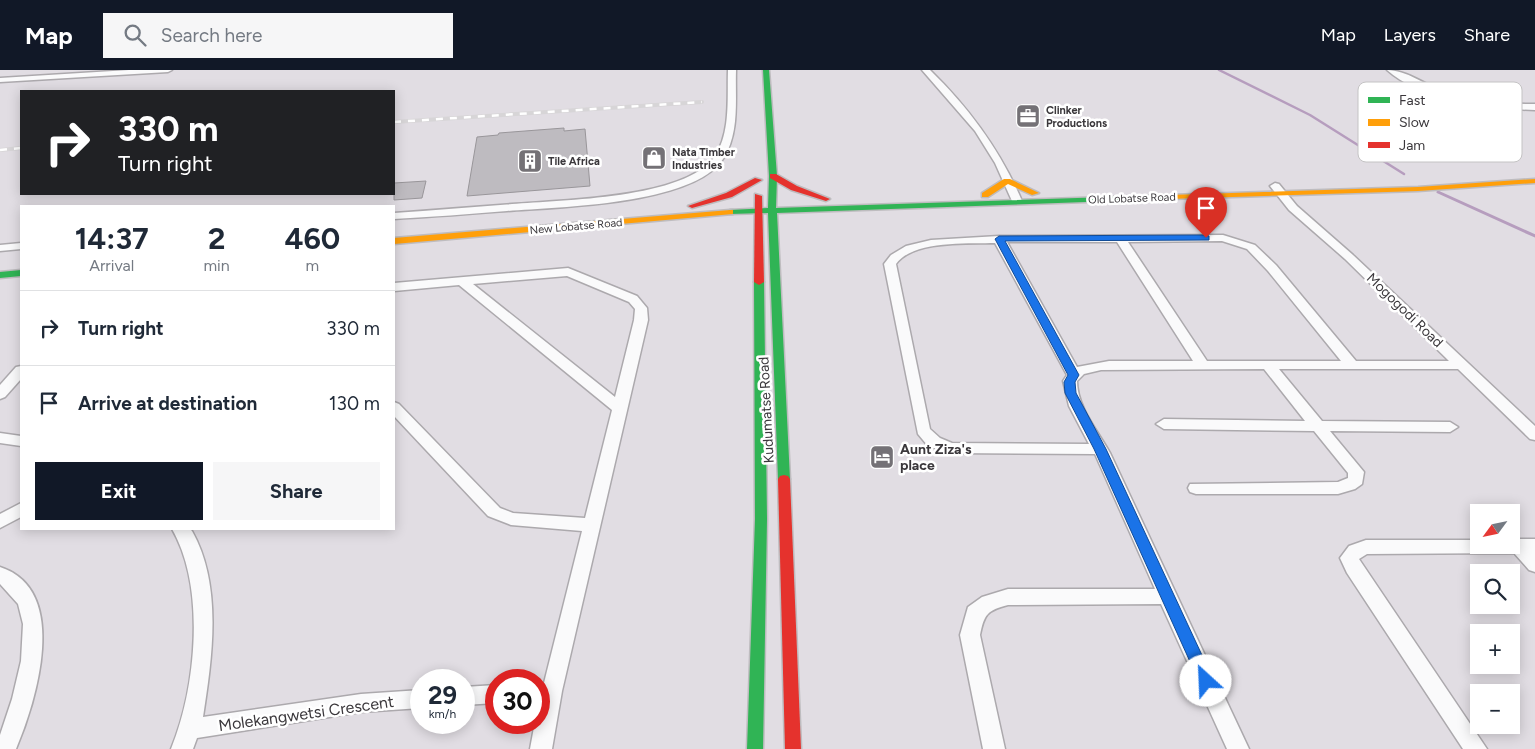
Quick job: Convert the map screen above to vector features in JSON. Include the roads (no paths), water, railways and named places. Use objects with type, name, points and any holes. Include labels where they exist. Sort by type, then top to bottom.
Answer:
[{"type":"main road","name":"Kudumatse Road","points":[[766,70],[773,176],[773,205],[779,232],[793,749]]},
{"type":"main road","name":"Old Lobatse Road","points":[[829,203],[1015,197],[1250,194],[1279,190],[1535,174]]},
{"type":"main road","name":"Kudumatse Road","points":[[689,207],[729,195],[758,176],[758,206],[753,235],[760,519],[755,749]]},
{"type":"main road","points":[[773,176],[794,188],[829,203]]},
{"type":"main road","points":[[985,195],[1007,181],[1035,193]]},
{"type":"main road","name":"Old Lobatse Road","points":[[1279,190],[1304,192],[1418,189],[1535,181]]},
{"type":"main road","points":[[395,232],[689,207],[758,206],[985,195],[1015,197],[1035,193],[1279,190]]},
{"type":"main road","points":[[1250,194],[1293,208],[1296,198],[1304,192]]},
{"type":"main road","points":[[799,221],[829,203]]},
{"type":"main road","name":"New Lobatse Road","points":[[395,241],[679,217],[758,206]]},
{"type":"main road","points":[[679,217],[727,223]]},
{"type":"main road","points":[[0,266],[20,264]]},
{"type":"main road","points":[[0,275],[20,273]]},
{"type":"street","points":[[0,80],[168,70]]},
{"type":"street","points":[[395,216],[610,199],[677,185],[701,173],[717,160],[727,142],[732,70]]},
{"type":"street","points":[[926,70],[962,106],[981,130],[1015,197]]},
{"type":"street","points":[[1391,70],[1412,82]]},
{"type":"street","points":[[1522,107],[1535,107]]},
{"type":"street","name":"Mogogodi Road","points":[[1279,190],[1293,208],[1349,257],[1535,435]]},
{"type":"street","points":[[1120,238],[1203,365]]},
{"type":"street","points":[[1100,449],[951,448],[934,442],[923,430],[890,264],[895,257],[922,244],[999,239],[1223,238],[1250,247],[1272,268],[1352,365]]},
{"type":"street","points":[[999,239],[1074,375]]},
{"type":"street","points":[[0,248],[20,246]]},
{"type":"street","points":[[395,287],[568,272],[633,299],[641,308],[641,320],[618,407],[593,526],[550,674]]},
{"type":"street","points":[[462,281],[618,407]]},
{"type":"street","points":[[1196,488],[1338,488],[1349,485],[1356,480],[1356,472],[1268,365]]},
{"type":"street","points":[[1238,749],[1100,449],[1070,393],[1070,382],[1074,375],[1085,369],[1099,367],[1462,365]]},
{"type":"street","points":[[0,394],[20,371]]},
{"type":"street","points":[[395,408],[494,512],[511,519],[593,526]]},
{"type":"street","points":[[1164,424],[1450,427]]},
{"type":"street","points":[[0,438],[20,441]]},
{"type":"street","points":[[0,522],[20,510]]},
{"type":"street","points":[[182,530],[186,536],[202,588],[202,660],[190,729],[182,749]]},
{"type":"street","points":[[1476,749],[1353,568],[1349,558],[1355,551],[1366,547],[1527,546],[1535,565]]},
{"type":"street","points":[[0,574],[15,585],[30,608],[32,637],[26,681],[12,734],[5,749]]},
{"type":"street","points":[[994,749],[970,635],[975,613],[989,602],[1008,597],[1168,596]]},
{"type":"street","name":"Molekangwetsi Crescent","points":[[190,729],[361,703],[410,700]]},
{"type":"street","points":[[541,749],[542,734]]},
{"type":"waterway","points":[[1219,70],[1310,115],[1358,145]]},
{"type":"waterway","points":[[1385,162],[1404,174]]},
{"type":"waterway","points":[[1438,192],[1535,236]]},
{"type":"railway","points":[[395,122],[702,102]]},
{"type":"railway","points":[[0,150],[20,148]]},
{"type":"place","name":"Clinker Productions","points":[[1028,116]]},
{"type":"place","name":"Nata Timber Industries","points":[[654,158]]},
{"type":"place","name":"Tile Africa","points":[[530,161]]},
{"type":"place","name":"Aunt Ziza's place","points":[[882,457]]}]
